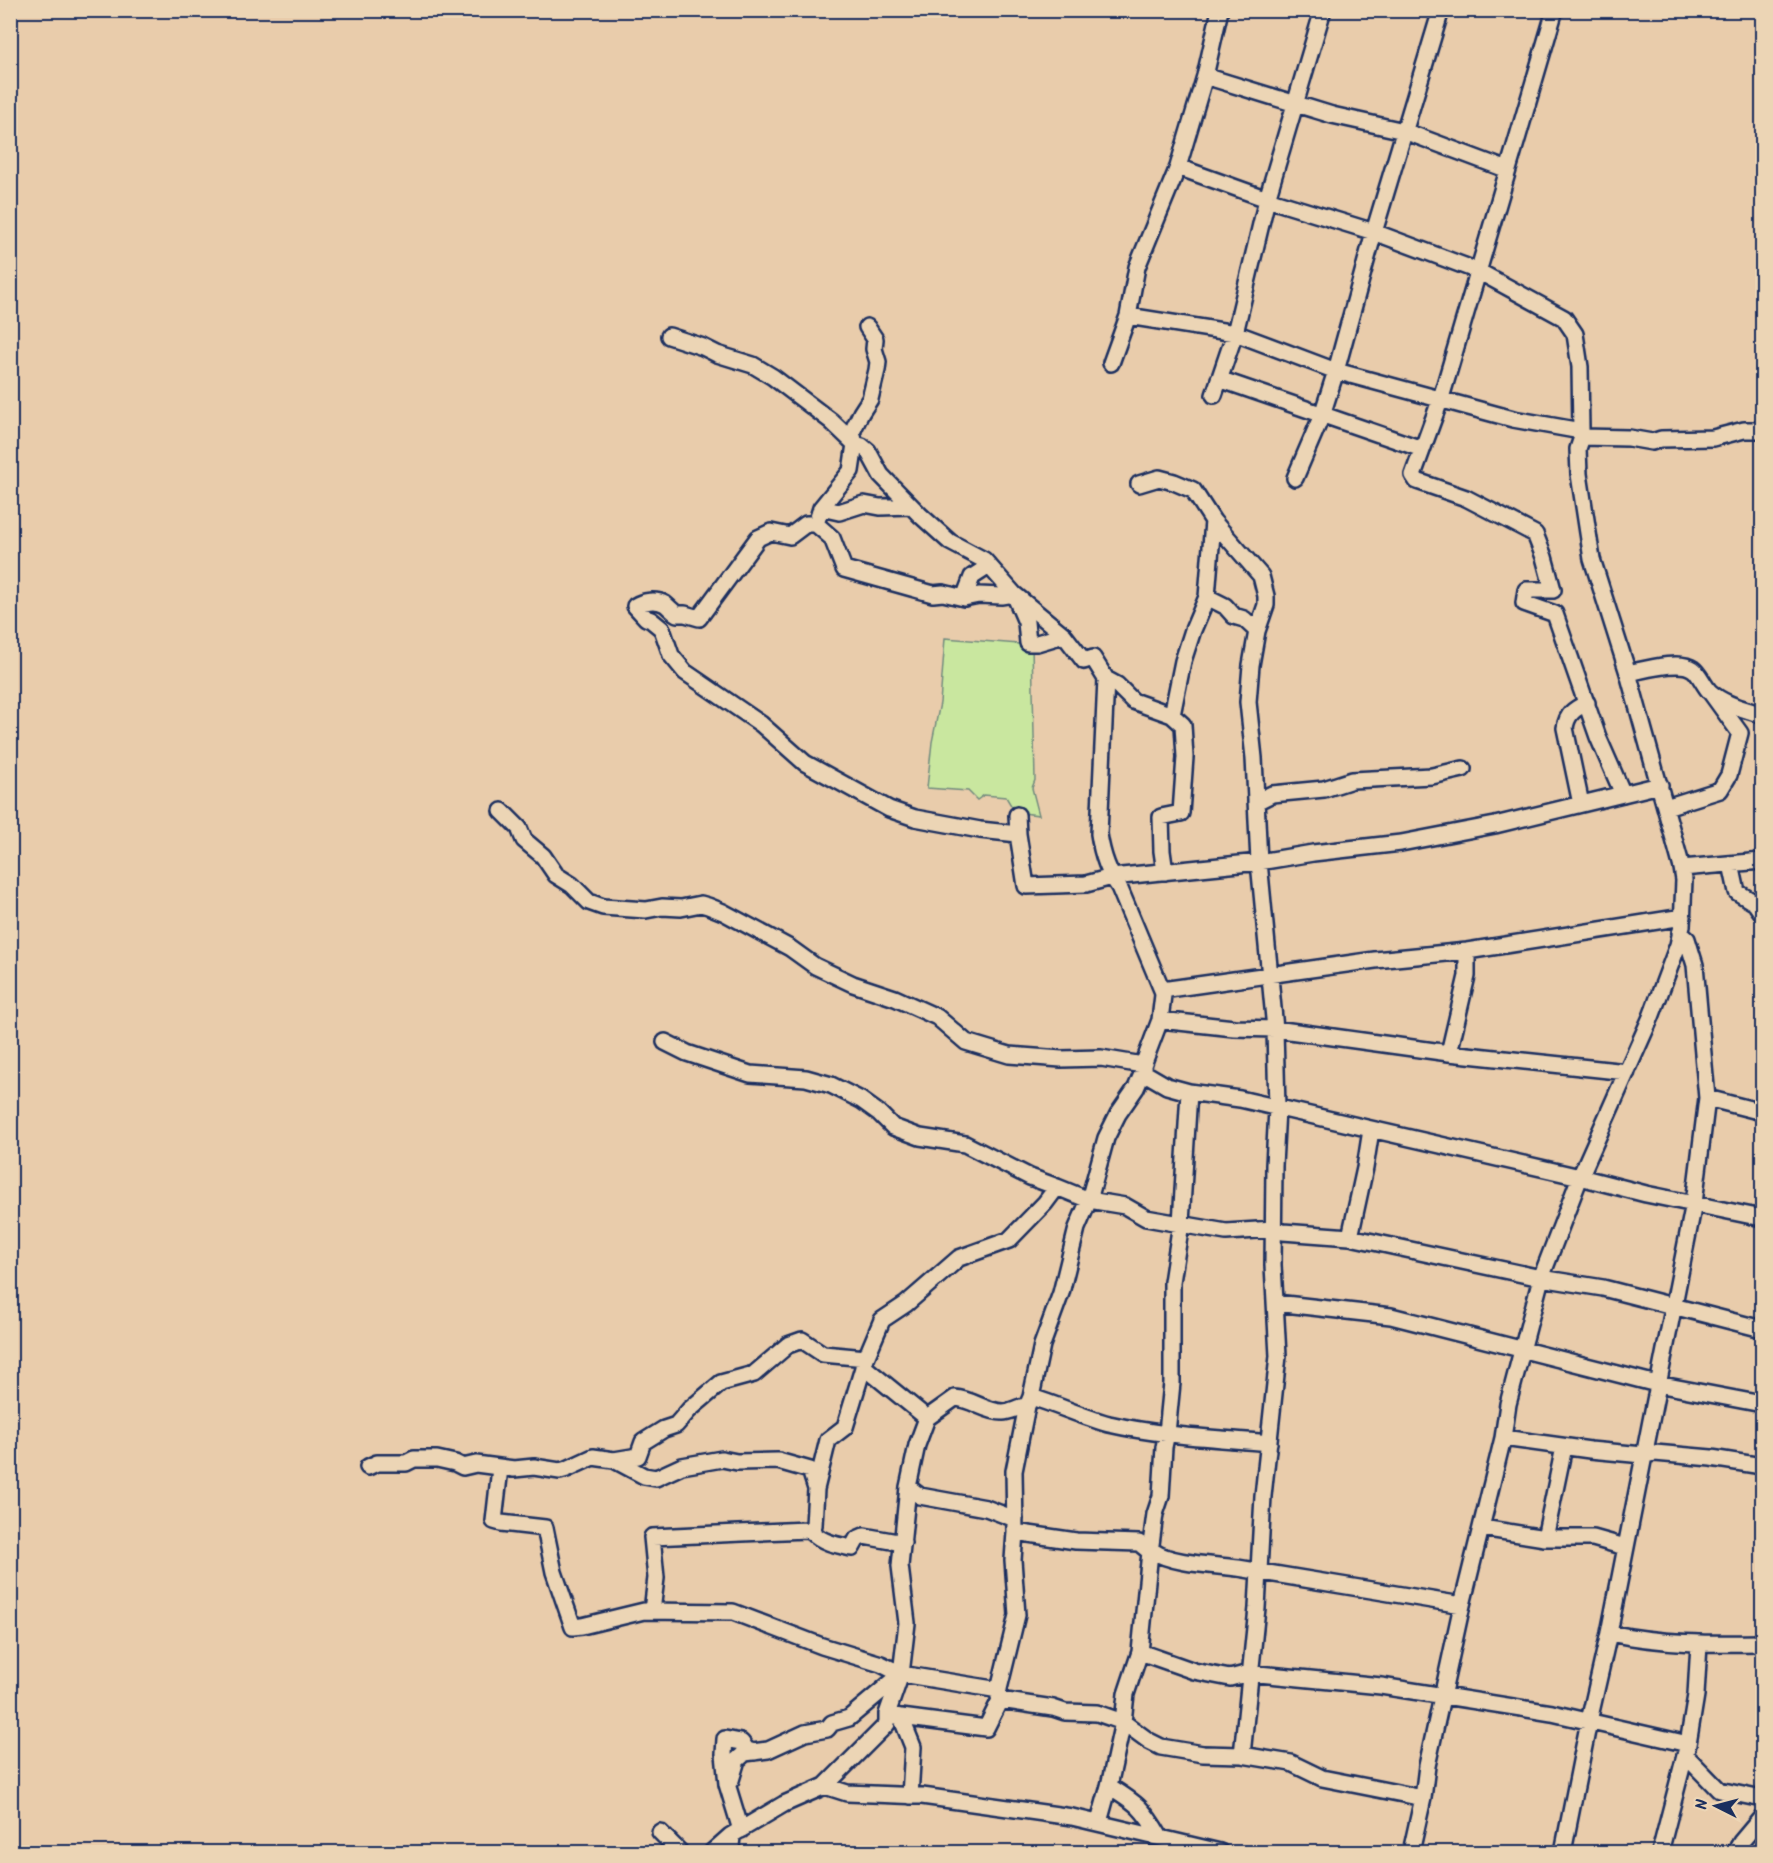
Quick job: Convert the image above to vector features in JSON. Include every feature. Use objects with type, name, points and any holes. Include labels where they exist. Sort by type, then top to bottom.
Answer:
[{"type":"street","points":[[1111,363],[1128,316],[1137,267],[1178,167],[1205,76],[1220,10]]},
{"type":"street","points":[[1214,395],[1235,333],[1267,199],[1323,10]]},
{"type":"street","points":[[1295,478],[1322,415],[1336,371],[1374,232],[1441,10]]},
{"type":"street","points":[[1555,10],[1441,398],[1414,470],[1414,478],[1466,498],[1535,534],[1553,590],[1526,590],[1524,603],[1555,614],[1598,737],[1623,794]]},
{"type":"street","points":[[1205,76],[1332,115],[1404,131],[1508,170]]},
{"type":"street","points":[[1178,167],[1267,199],[1374,232],[1478,271],[1564,318],[1571,325],[1575,334],[1580,367],[1579,474],[1592,559],[1628,673],[1684,880],[1680,933],[1651,1017],[1580,1177],[1541,1278],[1508,1404],[1502,1431],[1503,1438],[1462,1605],[1411,1852]]},
{"type":"street","points":[[1128,316],[1235,333],[1336,371],[1513,419],[1581,434],[1652,442],[1661,439],[1713,438],[1744,430],[1762,430]]},
{"type":"street","points":[[816,524],[821,508],[851,471],[855,444],[852,432],[870,399],[878,365],[874,349],[875,339],[867,327]]},
{"type":"street","points":[[669,336],[717,354],[744,361],[763,370],[831,421],[855,444],[868,451],[881,475],[911,506],[950,542],[984,560],[1014,594],[1064,635],[1084,661],[1093,658],[1106,679],[1117,685],[1133,701],[1172,715],[1183,725],[1185,758],[1181,813],[1161,818],[1165,872]]},
{"type":"street","points":[[1219,379],[1422,449]]},
{"type":"street","points":[[1139,484],[1159,478],[1193,490],[1213,521],[1263,580],[1266,605],[1257,631],[1248,702],[1254,758],[1259,862],[1275,1029],[1277,1109],[1273,1265],[1278,1356],[1263,1496],[1259,1572],[1242,1755]]},
{"type":"street","points":[[821,508],[839,512],[864,504],[880,507],[911,506]]},
{"type":"street","points":[[1172,715],[1183,661],[1207,597],[1213,521]]},
{"type":"street","points":[[1014,594],[964,598],[916,590],[844,569],[832,538],[816,524],[806,524],[790,536],[771,532],[758,538],[699,618],[677,614],[658,601],[642,602],[635,606],[646,618],[662,629],[671,655],[685,672],[761,724],[805,763],[890,809],[915,818],[980,831],[1017,834]]},
{"type":"street","points":[[964,598],[972,578],[989,566]]},
{"type":"street","points":[[1014,594],[1026,622],[1028,643],[1037,643],[1064,635]]},
{"type":"street","points":[[1207,597],[1226,606],[1234,616],[1244,619],[1257,631]]},
{"type":"street","points":[[1628,673],[1678,665],[1693,669],[1740,733],[1729,775],[1720,790],[1666,807]]},
{"type":"street","points":[[894,1715],[986,1728],[1000,1695],[1017,1615],[1013,1560],[1014,1471],[1042,1345],[1061,1293],[1077,1228],[1089,1200],[1106,1138],[1118,1114],[1136,1088],[1160,1020],[1162,990],[1119,887],[1102,854],[1099,834],[1106,679]]},
{"type":"street","points":[[1711,693],[1733,706],[1762,715]]},
{"type":"street","points":[[1581,804],[1565,729],[1567,718],[1575,709],[1587,704]]},
{"type":"street","points":[[1256,802],[1272,794],[1324,789],[1352,780],[1432,776],[1463,769]]},
{"type":"street","points":[[1017,815],[1017,834],[1026,886],[1086,884],[1112,877],[1259,862],[1443,836],[1660,785]]},
{"type":"street","points":[[502,811],[519,828],[524,840],[543,856],[556,875],[572,885],[590,902],[603,907],[646,909],[681,908],[701,904],[708,906],[790,948],[824,970],[937,1017],[966,1042],[1009,1056],[1061,1059],[1101,1058],[1143,1068],[1167,1086],[1189,1092],[1240,1099],[1646,1194],[1762,1218]]},
{"type":"street","points":[[1682,868],[1762,861]]},
{"type":"street","points":[[1731,864],[1737,892],[1755,903],[1762,913]]},
{"type":"street","points":[[1162,990],[1270,974],[1467,951],[1683,917]]},
{"type":"street","points":[[1563,1852],[1589,1720],[1610,1633],[1694,1203],[1707,1098],[1695,965],[1687,939],[1680,933]]},
{"type":"street","points":[[1449,1053],[1467,976],[1467,951]]},
{"type":"street","points":[[1160,1020],[1234,1028],[1275,1029],[1449,1053],[1627,1072]]},
{"type":"street","points":[[665,1042],[687,1053],[750,1074],[806,1078],[831,1085],[861,1100],[893,1127],[920,1137],[964,1144],[1030,1177],[1089,1200],[1125,1206],[1146,1218],[1226,1232],[1274,1229],[1283,1232],[1350,1238],[1541,1278],[1603,1288],[1762,1329]]},
{"type":"street","points":[[1099,1822],[1123,1722],[1126,1694],[1140,1652],[1155,1514],[1161,1496],[1172,1383],[1172,1282],[1181,1223],[1189,1092]]},
{"type":"street","points":[[1707,1098],[1762,1112]]},
{"type":"street","points":[[1350,1238],[1371,1130]]},
{"type":"street","points":[[812,1532],[816,1489],[828,1440],[845,1427],[864,1362],[882,1320],[906,1304],[959,1258],[1009,1240],[1045,1203],[1057,1187]]},
{"type":"street","points":[[1276,1303],[1391,1316],[1657,1384],[1762,1404]]},
{"type":"street","points":[[368,1467],[378,1462],[406,1463],[414,1459],[437,1459],[463,1467],[476,1464],[500,1468],[534,1467],[560,1471],[593,1457],[614,1460],[638,1456],[643,1442],[664,1429],[676,1425],[689,1410],[721,1383],[754,1374],[776,1354],[802,1340],[823,1354],[864,1362],[927,1418]]},
{"type":"street","points":[[712,1852],[736,1833],[784,1804],[825,1786],[894,1715],[907,1623],[900,1566],[908,1487],[917,1445],[927,1418],[955,1398],[1005,1412],[1029,1401],[1059,1405],[1093,1420],[1167,1433],[1269,1443]]},
{"type":"street","points":[[1503,1438],[1643,1455],[1655,1453],[1712,1458],[1762,1466]]},
{"type":"street","points":[[1545,1538],[1564,1447]]},
{"type":"street","points":[[614,1460],[644,1476],[656,1478],[682,1466],[722,1459],[737,1462],[778,1461],[810,1470],[816,1489]]},
{"type":"street","points":[[500,1468],[494,1521],[545,1528],[554,1572],[573,1627],[644,1611],[733,1612],[822,1646],[881,1664],[901,1674],[1000,1695],[1065,1712],[1097,1713],[1123,1722],[1161,1747],[1203,1754],[1242,1755],[1291,1763],[1322,1778],[1423,1798]]},
{"type":"street","points":[[908,1487],[920,1496],[986,1508],[1015,1526],[1076,1541],[1139,1543],[1150,1552],[1181,1561],[1462,1605]]},
{"type":"street","points":[[1482,1528],[1545,1538],[1593,1538],[1625,1547]]},
{"type":"street","points":[[652,1611],[656,1578],[652,1537],[807,1530],[837,1547],[852,1548],[857,1539],[864,1536],[903,1543]]},
{"type":"street","points":[[1610,1633],[1642,1640],[1699,1644],[1762,1643]]},
{"type":"street","points":[[1660,1852],[1687,1750],[1696,1695],[1699,1644]]},
{"type":"street","points":[[1140,1652],[1194,1671],[1230,1678],[1249,1673],[1381,1686],[1589,1720],[1687,1750],[1719,1790],[1762,1799]]},
{"type":"street","points":[[727,1784],[731,1780],[737,1760],[745,1753],[768,1750],[805,1733],[827,1729],[832,1723],[849,1718],[901,1674]]},
{"type":"street","points":[[894,1715],[913,1747],[910,1796]]},
{"type":"street","points":[[736,1833],[727,1784],[725,1738],[741,1742],[747,1750],[755,1752]]},
{"type":"street","points":[[825,1786],[847,1792],[954,1800],[1099,1822],[1190,1847],[1220,1852]]},
{"type":"street","points":[[1109,1786],[1135,1802],[1143,1810],[1160,1838]]},
{"type":"street","points":[[1735,1852],[1762,1817]]},
{"type":"street","points":[[660,1832],[680,1852]]},
{"type":"street","points":[[733,1852],[732,1837],[736,1833]]},
{"type":"green space","points":[[945,638],[1032,645],[1035,780],[1032,788],[1039,815],[1015,812],[1006,797],[984,795],[977,800],[968,791],[927,788],[932,742],[940,703]]}]
